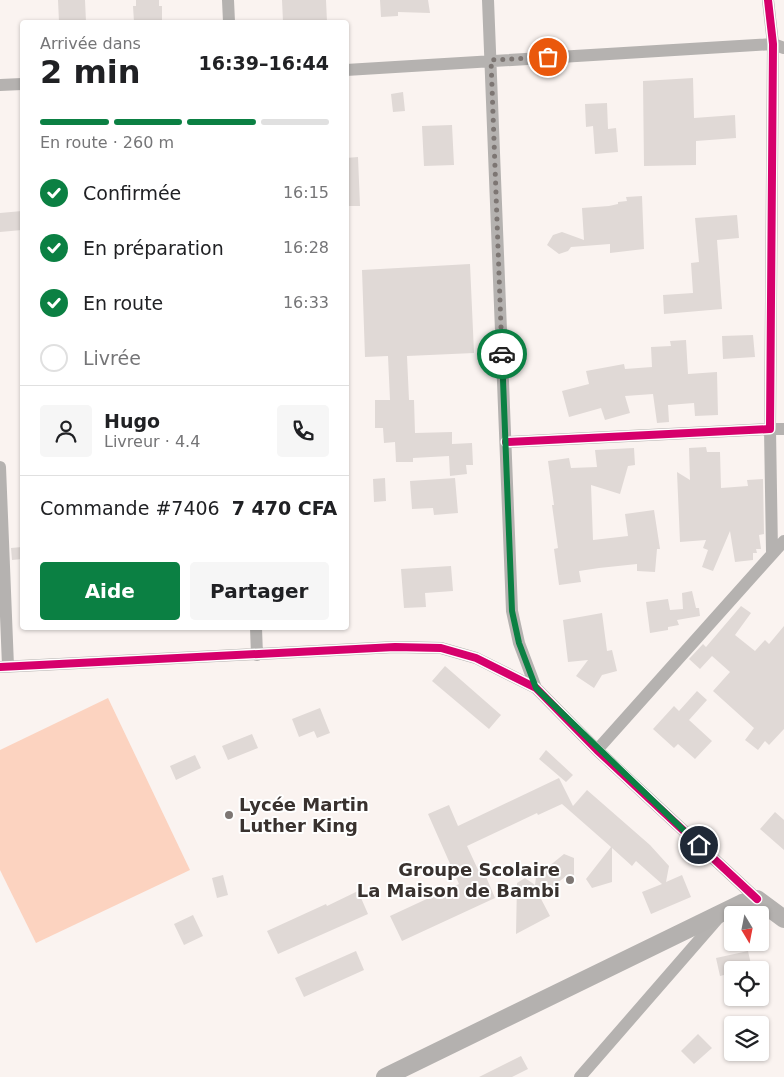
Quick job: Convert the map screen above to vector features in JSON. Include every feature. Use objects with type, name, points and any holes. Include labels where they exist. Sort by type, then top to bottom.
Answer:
[{"type":"street","points":[[228,0],[229,20]]},
{"type":"street","points":[[488,0],[512,611],[519,643],[536,688]]},
{"type":"street","points":[[768,0],[778,46],[770,429],[772,552]]},
{"type":"street","points":[[349,70],[491,60],[778,46]]},
{"type":"street","points":[[0,85],[20,84]]},
{"type":"street","points":[[506,442],[784,429]]},
{"type":"street","points":[[0,467],[4,667],[395,647],[441,648],[476,658],[536,688],[597,750],[757,899],[782,915]]},
{"type":"street","points":[[597,750],[772,552],[784,541]]},
{"type":"street","points":[[256,630],[257,655]]},
{"type":"street","points":[[385,1077],[723,912],[757,899]]},
{"type":"street","points":[[580,1077],[723,912]]},
{"type":"shaded area","points":[[108,698],[190,870],[36,943],[0,870],[0,750]]},
{"type":"building","points":[[58,0],[85,0],[86,20],[59,20]]},
{"type":"building","points":[[136,0],[159,0],[159,6],[162,6],[162,20],[134,20],[133,6],[136,6]]},
{"type":"building","points":[[282,0],[326,0],[327,20],[283,20]]},
{"type":"building","points":[[380,0],[428,0],[430,13],[398,12],[398,16],[381,17]]},
{"type":"building","points":[[693,78],[694,118],[735,115],[736,138],[696,141],[696,165],[644,166],[643,81]]},
{"type":"building","points":[[403,92],[405,111],[393,112],[391,94]]},
{"type":"building","points":[[607,103],[608,129],[616,128],[618,152],[595,154],[593,126],[586,127],[585,104]]},
{"type":"building","points":[[452,125],[454,165],[424,166],[422,126]]},
{"type":"building","points":[[358,157],[360,206],[349,206],[349,158]]},
{"type":"building","points":[[642,196],[644,249],[610,253],[610,244],[571,247],[568,251],[559,254],[547,245],[553,235],[562,232],[584,240],[582,208],[609,206],[627,201],[626,197]]},
{"type":"building","points":[[20,211],[20,230],[0,232],[0,213]]},
{"type":"building","points":[[737,215],[739,238],[717,240],[722,309],[664,314],[663,295],[693,293],[691,263],[699,262],[695,218]]},
{"type":"building","points":[[470,264],[474,353],[407,356],[409,400],[414,400],[415,433],[452,432],[452,444],[472,443],[473,465],[466,465],[467,474],[450,476],[449,456],[413,458],[413,462],[396,462],[395,442],[384,443],[383,428],[375,428],[375,400],[390,400],[388,356],[365,357],[362,270]]},
{"type":"building","points":[[753,335],[755,357],[723,359],[722,336]]},
{"type":"building","points":[[686,340],[688,374],[717,372],[718,415],[695,416],[694,403],[668,405],[669,422],[657,423],[653,394],[625,396],[630,413],[605,420],[601,408],[569,417],[562,391],[589,384],[586,371],[624,364],[625,369],[652,367],[651,347],[671,346],[670,341]]},
{"type":"building","points":[[706,447],[707,452],[720,452],[721,488],[748,486],[747,480],[763,479],[764,534],[759,535],[761,549],[756,549],[757,553],[753,553],[753,560],[735,562],[730,531],[713,571],[702,567],[708,550],[703,548],[706,540],[680,542],[677,472],[690,480],[689,448]]},
{"type":"building","points":[[634,448],[635,465],[628,466],[620,494],[591,485],[593,540],[628,536],[625,514],[654,510],[660,549],[657,549],[655,572],[637,571],[637,564],[599,568],[579,571],[581,582],[559,585],[554,549],[558,548],[548,461],[569,458],[571,468],[597,467],[595,450]]},
{"type":"building","points":[[385,478],[386,501],[374,502],[373,479]]},
{"type":"building","points":[[455,478],[458,513],[434,515],[433,508],[412,509],[410,481]]},
{"type":"building","points":[[20,547],[20,559],[12,560],[11,548]]},
{"type":"building","points":[[451,566],[453,591],[425,593],[426,607],[404,608],[401,569]]},
{"type":"building","points":[[692,591],[700,616],[677,620],[679,625],[668,627],[668,630],[650,633],[646,602],[668,599],[670,610],[683,609],[682,593]]},
{"type":"building","points":[[741,606],[751,613],[735,635],[755,651],[765,640],[769,644],[784,626],[784,729],[769,745],[765,741],[758,750],[745,740],[754,728],[713,691],[730,672],[712,656],[700,669],[689,659],[703,644],[706,647]]},
{"type":"building","points":[[602,613],[607,651],[612,650],[617,671],[602,675],[594,688],[576,676],[588,660],[568,662],[563,620]]},
{"type":"building","points":[[445,666],[501,715],[489,729],[432,681]]},
{"type":"building","points":[[697,691],[707,700],[689,720],[712,741],[695,759],[678,744],[674,748],[653,729],[674,706],[679,711]]},
{"type":"building","points":[[320,708],[330,733],[317,738],[314,731],[299,737],[292,719]]},
{"type":"building","points":[[252,734],[258,748],[228,760],[222,746]]},
{"type":"building","points":[[546,750],[573,775],[566,782],[539,759]]},
{"type":"building","points":[[195,755],[201,768],[176,780],[170,766]]},
{"type":"building","points":[[559,778],[573,806],[587,790],[650,845],[669,866],[666,882],[682,875],[691,897],[651,914],[642,892],[662,884],[636,861],[632,866],[612,848],[612,882],[592,888],[586,879],[611,847],[562,804],[538,815],[537,813],[467,846],[480,874],[484,872],[495,898],[402,941],[390,916],[459,884],[428,814],[449,805],[458,826]]},
{"type":"building","points":[[775,812],[784,820],[784,850],[760,829]]},
{"type":"building","points":[[564,854],[574,858],[574,875],[566,876],[540,897],[550,916],[516,934],[517,883],[525,878],[535,885],[537,868],[548,867]]},
{"type":"building","points":[[223,875],[228,895],[217,898],[212,878]]},
{"type":"building","points":[[358,891],[368,914],[278,954],[267,931]]},
{"type":"building","points":[[193,915],[203,936],[184,945],[174,924]]},
{"type":"building","points":[[356,951],[364,970],[304,997],[295,978]]},
{"type":"building","points":[[748,951],[750,961],[724,961],[724,975],[720,976],[716,958]]},
{"type":"building","points":[[698,1034],[712,1048],[694,1064],[681,1051]]},
{"type":"building","points":[[521,1056],[528,1069],[512,1077],[479,1077]]},
{"type":"cycle path","points":[[506,442],[770,429],[773,44],[768,0]]},
{"type":"cycle path","points":[[0,667],[395,647],[441,648],[476,658],[536,688],[597,750],[757,899]]},
{"type":"way so far","points":[[502,354],[491,60],[548,57]]},
{"type":"place","name":"Lycée Martin Luther King","points":[[229,815]]},
{"type":"place","name":"Groupe Scolaire La Maison de Bambi","points":[[570,880]]},
{"type":"route","points":[[502,354],[512,611],[519,643],[536,688],[597,750],[699,845]]}]
